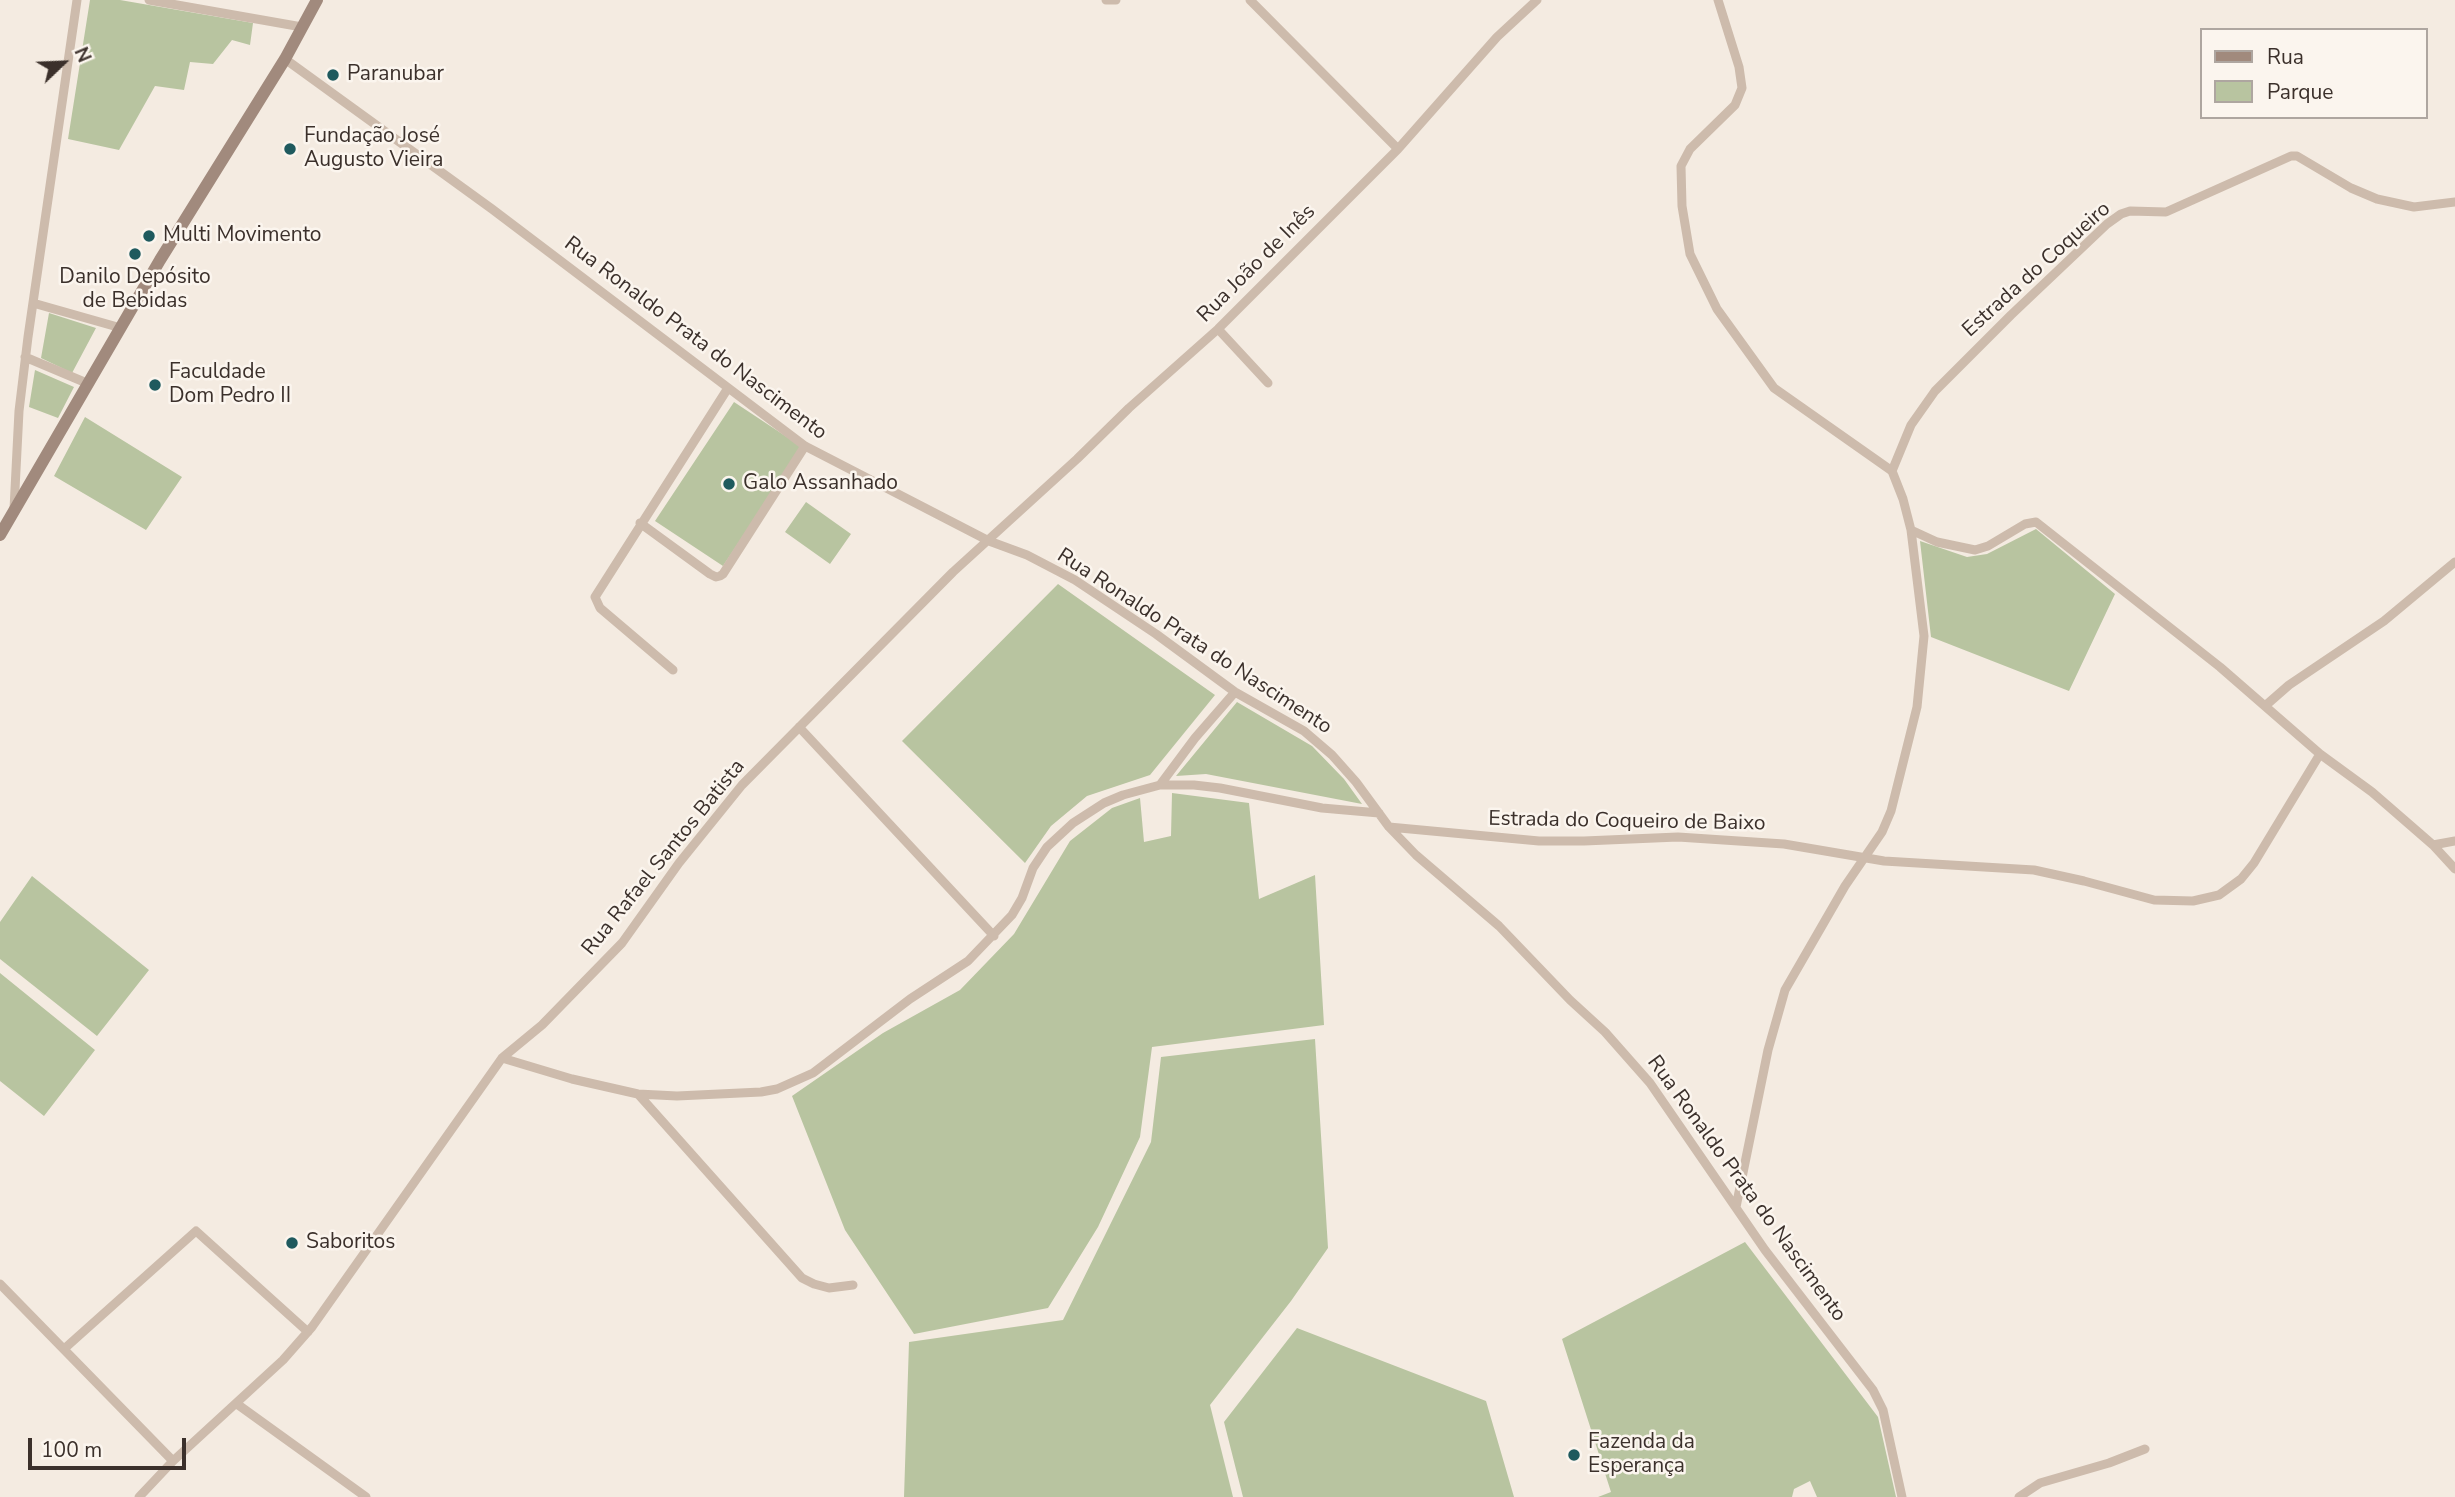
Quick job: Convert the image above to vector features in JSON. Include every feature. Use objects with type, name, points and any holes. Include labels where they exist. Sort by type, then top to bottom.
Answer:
[{"type":"main road","points":[[0,535],[160,260],[285,59],[317,0]]},
{"type":"street","points":[[13,511],[25,357],[77,0]]},
{"type":"street","points":[[149,0],[302,27]]},
{"type":"street","points":[[1108,0],[1116,0]]},
{"type":"street","points":[[1251,0],[1398,149]]},
{"type":"street","name":"Rua João de Inês","points":[[989,541],[1218,328],[1398,149],[1497,37],[1537,0]]},
{"type":"street","points":[[1717,0],[1739,67],[1742,88],[1735,105],[1690,149],[1681,166],[1682,206],[1690,254],[1717,309],[1774,388],[1892,471],[1911,530],[1924,636],[1917,707],[1887,822],[1863,857],[1785,990],[1768,1050],[1736,1207]]},
{"type":"street","name":"Rua Ronaldo Prata do Nascimento","points":[[285,59],[492,209],[805,446],[989,541],[1027,555],[1075,580],[1156,634],[1235,692],[1304,731],[1332,755],[1389,827],[1416,855],[1499,926],[1635,1064],[1650,1083],[1765,1250],[1878,1399],[1884,1410],[1902,1497]]},
{"type":"street","name":"Estrada do Coqueiro","points":[[1892,471],[1917,413],[1935,391],[2107,224],[2121,215],[2130,211],[2166,212],[2291,156],[2298,157],[2351,188],[2376,199],[2414,207],[2455,202]]},
{"type":"street","points":[[33,303],[121,328]]},
{"type":"street","points":[[1218,328],[1268,383]]},
{"type":"street","points":[[25,357],[89,384]]},
{"type":"street","points":[[673,670],[600,608],[595,597],[728,388]]},
{"type":"street","points":[[640,523],[709,574],[716,577],[723,574],[805,446]]},
{"type":"street","points":[[1911,530],[1937,542],[1975,550],[1988,546],[2025,524],[2036,522],[2220,667],[2320,754],[2372,792],[2433,845],[2455,869]]},
{"type":"street","name":"Rua Rafael Santos Batista","points":[[139,1497],[173,1461],[284,1360],[308,1332],[502,1059],[542,1025],[622,943],[679,863],[742,785],[907,616],[989,541]]},
{"type":"street","points":[[2265,706],[2289,685],[2384,621],[2455,562]]},
{"type":"street","points":[[1160,785],[1195,738],[1235,692]]},
{"type":"street","points":[[799,727],[994,936]]},
{"type":"street","name":"Estrada do Coqueiro de Baixo","points":[[1389,827],[1539,841],[1705,837],[1783,844],[1903,863],[2034,870],[2154,900],[2180,902],[2203,900],[2233,887],[2254,863],[2320,754]]},
{"type":"street","points":[[502,1059],[638,1094],[677,1096],[777,1089],[813,1073],[910,999],[959,969],[1012,915],[1022,898],[1033,868],[1047,847],[1104,803],[1123,794],[1160,785],[1220,788],[1322,808],[1379,813]]},
{"type":"street","points":[[2433,845],[2455,841]]},
{"type":"street","points":[[638,1094],[802,1278],[829,1288],[853,1285]]},
{"type":"street","points":[[64,1349],[196,1231],[308,1332]]},
{"type":"street","points":[[0,1284],[173,1461]]},
{"type":"street","points":[[237,1404],[366,1497]]},
{"type":"street","points":[[2019,1497],[2040,1483],[2109,1463],[2145,1449]]},
{"type":"green space","points":[[90,0],[120,0],[253,23],[250,45],[232,40],[213,64],[190,62],[184,90],[155,86],[119,150],[68,139]]},
{"type":"green space","points":[[49,313],[96,328],[72,373],[41,358]]},
{"type":"green space","points":[[35,370],[74,387],[58,418],[29,407]]},
{"type":"green space","name":"Galo Assanhado","points":[[734,402],[802,447],[723,566],[655,521]]},
{"type":"green space","points":[[85,417],[182,477],[146,530],[54,476]]},
{"type":"green space","points":[[806,502],[851,534],[830,564],[785,532]]},
{"type":"green space","points":[[2036,529],[2115,594],[2069,691],[1931,637],[1920,541],[1967,557],[1987,554]]},
{"type":"green space","points":[[1058,584],[1215,695],[1150,775],[1087,796],[1051,826],[1025,863],[902,741]]},
{"type":"green space","points":[[1237,702],[1312,746],[1344,779],[1362,804],[1206,774],[1176,776]]},
{"type":"green space","points":[[1172,793],[1249,803],[1259,899],[1315,875],[1324,1025],[1152,1047],[1140,1137],[1098,1227],[1048,1308],[914,1334],[845,1230],[792,1096],[883,1033],[960,990],[1014,934],[1070,841],[1112,808],[1140,798],[1144,842],[1171,836]]},
{"type":"green space","points":[[32,876],[149,970],[97,1036],[0,959],[0,922]]},
{"type":"green space","points":[[0,973],[95,1050],[44,1116],[0,1081]]},
{"type":"green space","points":[[1315,1039],[1328,1248],[1291,1301],[1210,1405],[1233,1497],[904,1497],[909,1342],[1063,1320],[1151,1142],[1161,1057]]},
{"type":"green space","points":[[1745,1242],[1878,1417],[1896,1497],[1817,1497],[1810,1481],[1794,1489],[1792,1497],[1598,1497],[1611,1492],[1562,1339]]},
{"type":"green space","points":[[1297,1328],[1486,1401],[1514,1497],[1243,1497],[1224,1422]]},
{"type":"place","name":"Paranubar","points":[[333,75]]},
{"type":"place","name":"Fundação José Augusto Vieira","points":[[290,149]]},
{"type":"place","name":"Multi Movimento","points":[[149,236]]},
{"type":"place","name":"Danilo Depósito de Bebidas","points":[[135,254]]},
{"type":"place","name":"Faculdade Dom Pedro II","points":[[155,385]]},
{"type":"place","name":"Galo Assanhado","points":[[729,484]]},
{"type":"place","name":"Saboritos","points":[[292,1243]]},
{"type":"place","name":"Fazenda da Esperança","points":[[1574,1455]]}]
